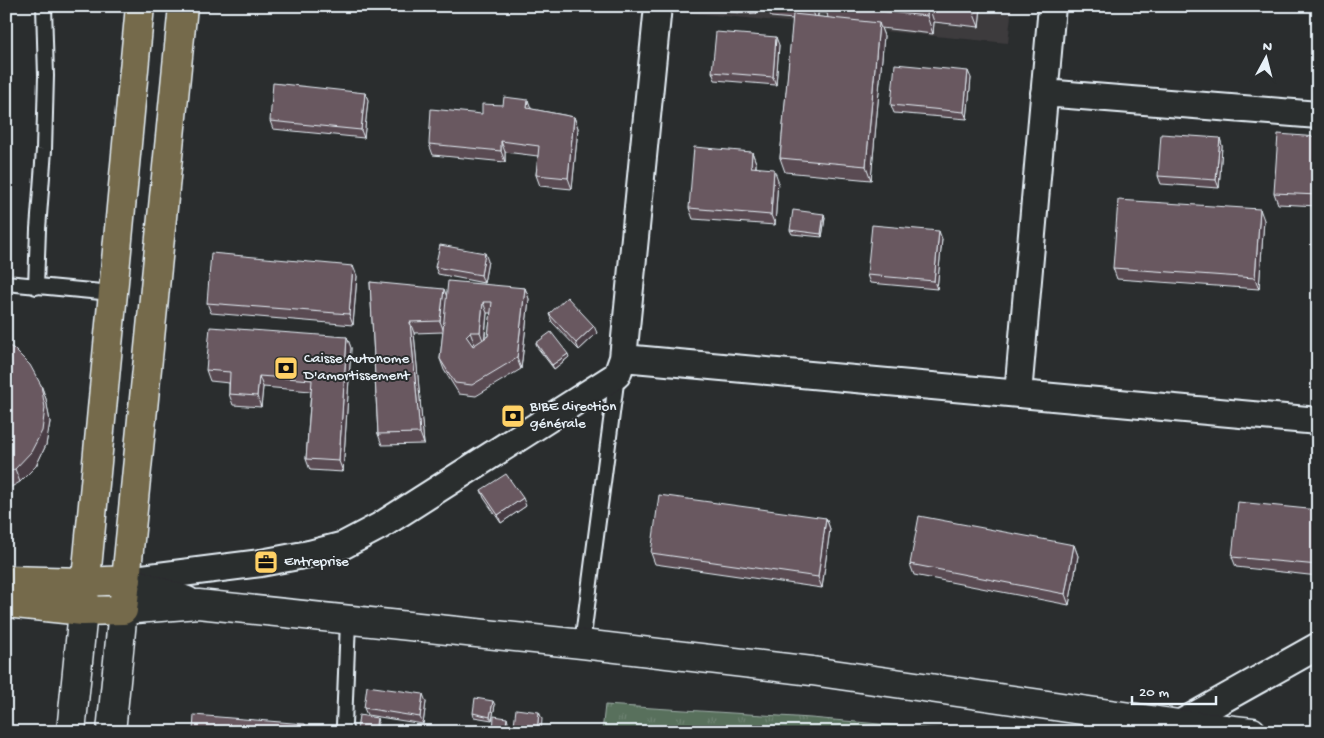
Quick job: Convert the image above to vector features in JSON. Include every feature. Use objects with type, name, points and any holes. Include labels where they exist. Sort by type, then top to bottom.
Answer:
[{"type":"main road","points":[[83,611],[140,6]]},
{"type":"main road","points":[[6,603],[83,611],[123,610],[183,6]]},
{"type":"main road","points":[[6,580],[85,582],[127,580]]},
{"type":"street","points":[[620,366],[658,6]]},
{"type":"street","points":[[1018,394],[1052,6]]},
{"type":"street","points":[[1044,93],[1318,115]]},
{"type":"street","points":[[127,580],[262,563],[344,545],[380,526],[620,366],[1018,394],[1318,421]]},
{"type":"street","points":[[127,580],[198,604]]},
{"type":"street","points":[[111,732],[123,610],[198,604],[582,644],[812,671],[1179,724],[1252,732]]},
{"type":"street","points":[[71,732],[83,611]]},
{"type":"street","points":[[1179,724],[1318,646]]},
{"type":"lane","points":[[36,287],[46,86],[44,6]]},
{"type":"lane","points":[[6,284],[112,293]]},
{"type":"lane","points":[[582,644],[620,366]]},
{"type":"lane","points":[[346,732],[344,725],[348,621]]},
{"type":"shaded area","points":[[683,6],[1012,6],[1008,43],[682,12]]},
{"type":"green space","points":[[605,705],[811,718],[970,732],[602,732]]},
{"type":"building","points":[[728,6],[756,6],[756,10],[728,8]]},
{"type":"building","points":[[830,6],[928,6],[927,16]]},
{"type":"building","points":[[943,6],[973,6],[972,9]]},
{"type":"building","points":[[793,14],[879,23],[866,166],[780,158]]},
{"type":"building","points":[[716,32],[776,37],[773,77],[712,72]]},
{"type":"building","points":[[895,64],[968,71],[964,112],[891,105]]},
{"type":"building","points":[[273,83],[365,93],[361,130],[270,121]]},
{"type":"building","points":[[504,97],[528,100],[527,108],[574,117],[568,178],[536,175],[539,146],[501,141],[501,151],[429,144],[431,109],[482,114],[482,104],[503,105]]},
{"type":"building","points":[[1161,134],[1220,138],[1216,180],[1158,176]]},
{"type":"building","points":[[1278,134],[1318,137],[1318,195],[1274,193]]},
{"type":"building","points":[[694,147],[752,152],[751,167],[774,169],[771,215],[689,208]]},
{"type":"building","points":[[1118,200],[1260,209],[1255,278],[1113,268]]},
{"type":"building","points":[[793,210],[824,214],[821,234],[790,230]]},
{"type":"building","points":[[872,225],[939,231],[934,281],[867,275]]},
{"type":"building","points":[[440,245],[485,253],[481,275],[435,267]]},
{"type":"building","points":[[211,253],[353,266],[349,314],[207,303]]},
{"type":"building","points":[[448,281],[525,288],[517,358],[472,385],[455,383],[440,359]],"holes":[[[483,302],[492,302],[488,336],[473,346],[466,336],[470,332],[480,332]]]},
{"type":"building","points":[[370,282],[444,289],[440,321],[410,322],[420,433],[378,434]]},
{"type":"building","points":[[567,297],[594,326],[576,343],[549,314]]},
{"type":"building","points":[[210,327],[347,337],[339,461],[306,459],[312,380],[259,376],[257,396],[229,394],[230,372],[206,370]]},
{"type":"building","points":[[551,332],[568,354],[552,365],[536,343]]},
{"type":"building","points":[[6,345],[13,348],[30,365],[41,385],[45,408],[42,431],[31,452],[15,469],[6,474]]},
{"type":"building","points":[[506,474],[523,498],[498,515],[481,490]]},
{"type":"building","points":[[659,495],[826,518],[818,577],[651,553]]},
{"type":"building","points":[[1238,502],[1318,510],[1318,565],[1232,557]]},
{"type":"building","points":[[919,516],[1074,545],[1065,594],[910,564]]},
{"type":"building","points":[[367,686],[423,694],[420,717],[364,708]]},
{"type":"building","points":[[475,698],[493,701],[490,717],[473,713]]},
{"type":"building","points":[[516,709],[539,712],[537,732],[513,732]]},
{"type":"building","points":[[194,715],[305,724],[304,732],[193,732]]},
{"type":"building","points":[[359,715],[377,718],[375,732],[357,731]]},
{"type":"building","points":[[494,716],[507,718],[505,732],[493,732]]},
{"type":"place","name":"Caisse Autonome D'amortissement","points":[[286,368]]},
{"type":"place","name":"BIBE direction générale","points":[[513,416]]},
{"type":"place","name":"Entreprise","points":[[266,562]]}]
